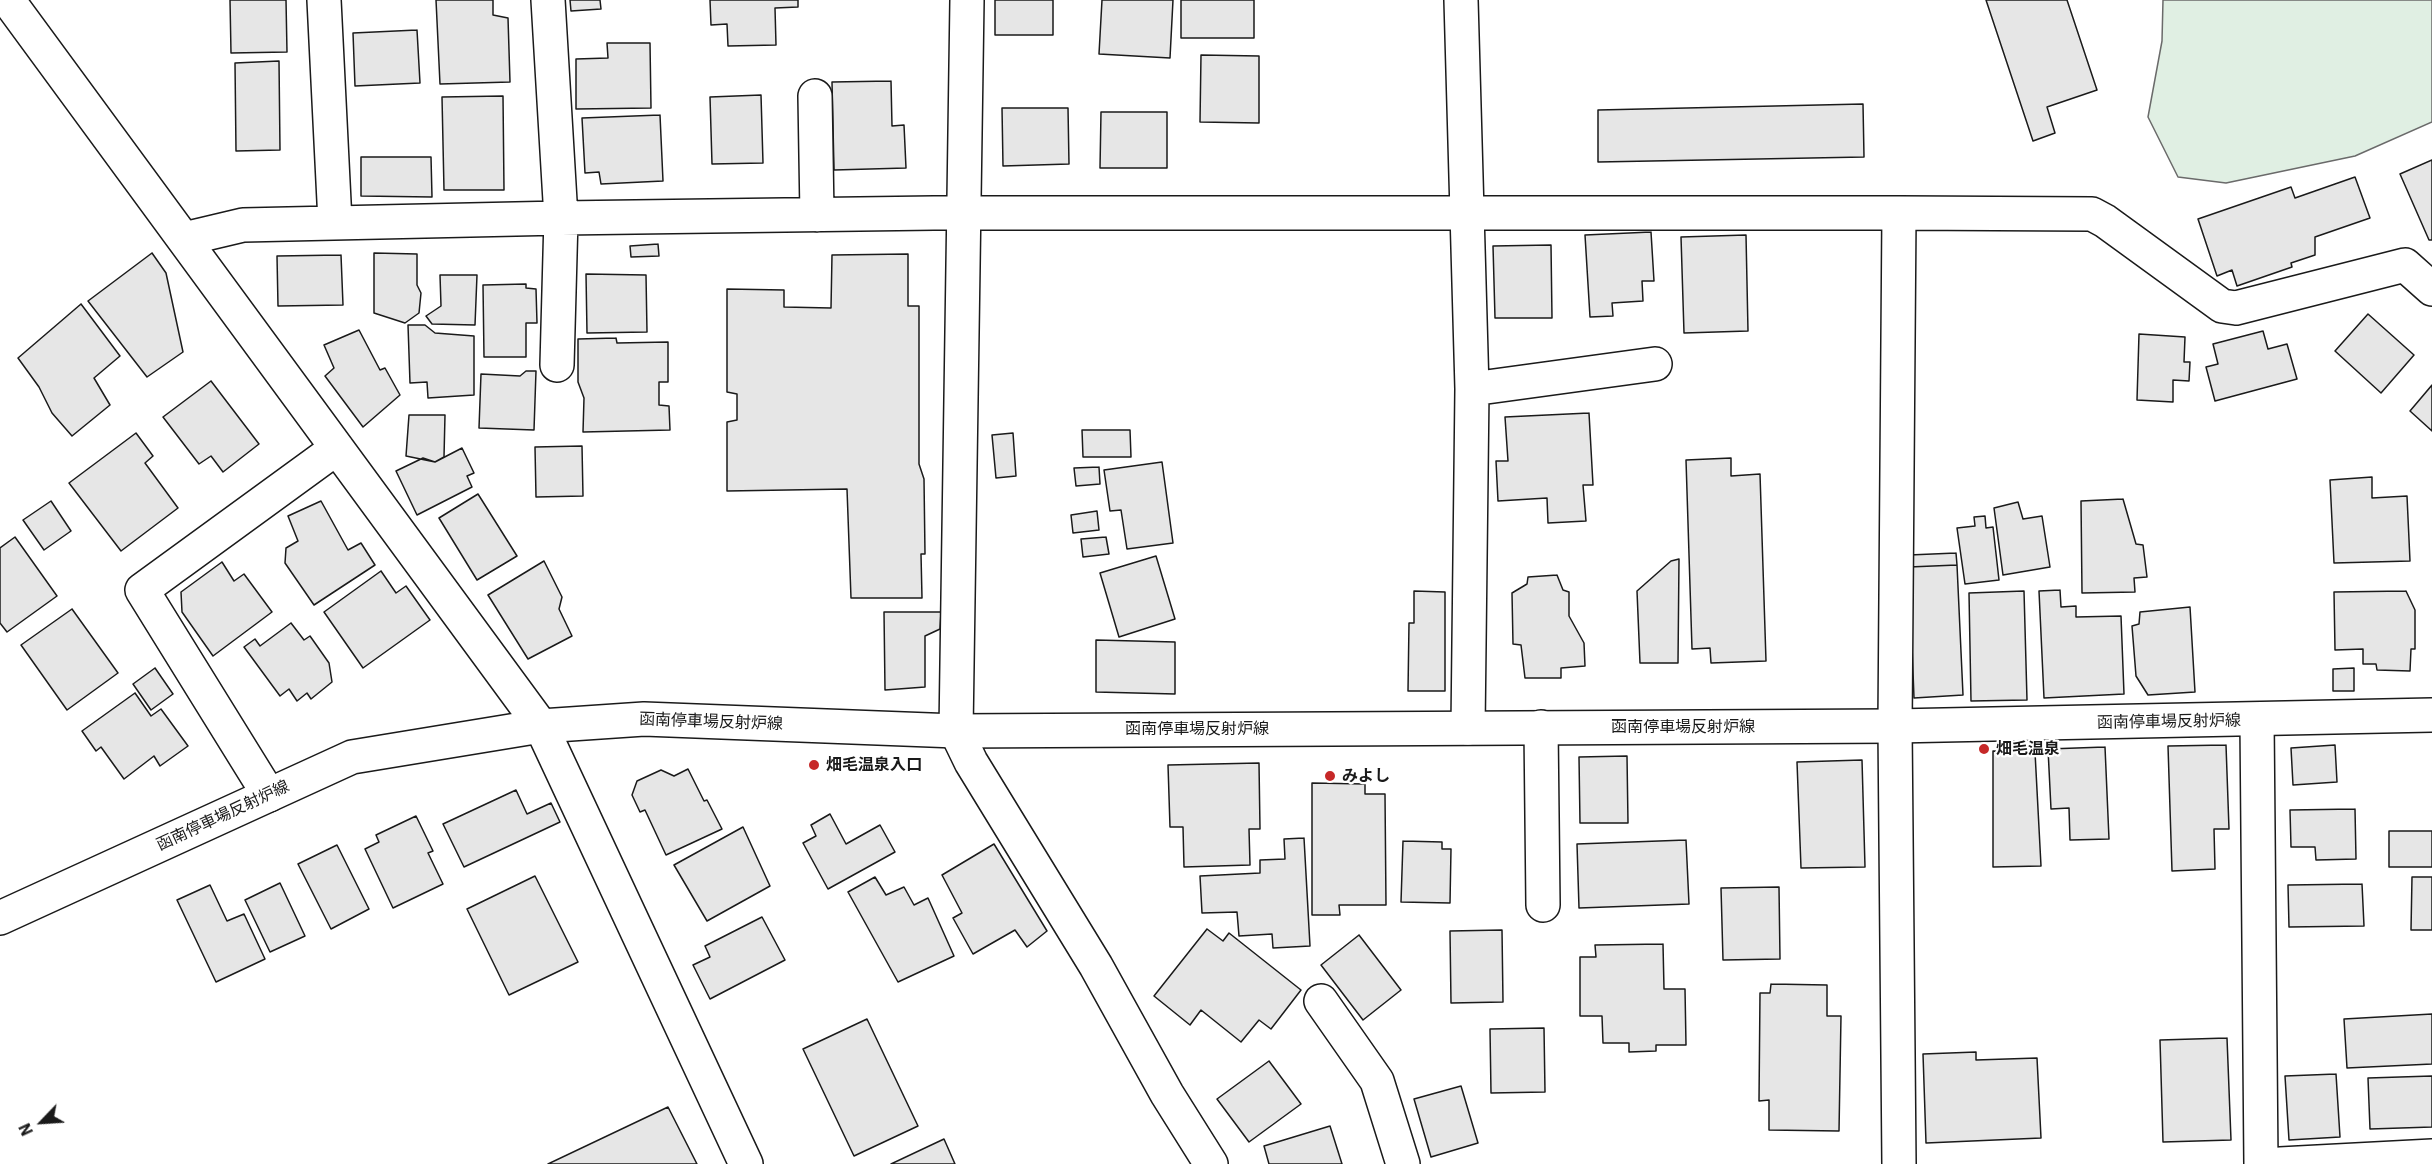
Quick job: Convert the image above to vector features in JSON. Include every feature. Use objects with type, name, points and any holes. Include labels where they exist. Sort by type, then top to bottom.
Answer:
[{"type":"street","points":[[8,0],[541,726],[746,1164]]},
{"type":"street","points":[[324,0],[335,222]]},
{"type":"street","points":[[548,0],[561,218],[557,364]]},
{"type":"street","points":[[967,0],[956,730],[970,762],[1096,966],[1167,1094],[1211,1164]]},
{"type":"street","points":[[1461,0],[1472,390],[1468,728]]},
{"type":"street","points":[[815,96],[818,215]]},
{"type":"street","points":[[184,238],[243,225],[561,218],[963,213],[2092,214],[2105,220],[2222,306],[2236,308],[2405,265],[2432,289]]},
{"type":"street","points":[[1899,213],[1895,726],[1899,1164]]},
{"type":"street","points":[[1472,390],[1655,364]]},
{"type":"street","points":[[269,795],[142,590],[337,448]]},
{"type":"street","name":"函南停車場反射炉線","points":[[0,918],[352,757],[541,726],[644,719],[956,730],[1895,726],[2432,716]]},
{"type":"street","points":[[2257,720],[2261,1164]]},
{"type":"street","points":[[1540,727],[1543,905]]},
{"type":"street","points":[[1321,1001],[1377,1081],[1403,1164]]},
{"type":"street","points":[[2280,1164],[2432,1156]]},
{"type":"green space","points":[[2163,0],[2432,0],[2432,122],[2355,156],[2226,183],[2178,177],[2148,117],[2162,41]]},
{"type":"building","points":[[230,0],[286,0],[287,52],[231,53]]},
{"type":"building","points":[[436,0],[493,0],[493,15],[508,18],[510,82],[440,84]]},
{"type":"building","points":[[570,0],[600,0],[601,9],[571,11]]},
{"type":"building","points":[[710,0],[798,0],[798,7],[775,8],[776,45],[728,46],[727,24],[711,25]]},
{"type":"building","points":[[995,0],[1053,0],[1053,35],[995,35]]},
{"type":"building","points":[[1102,0],[1173,0],[1170,58],[1099,54]]},
{"type":"building","points":[[1181,0],[1254,0],[1254,38],[1181,38]]},
{"type":"building","points":[[1986,0],[2067,0],[2097,90],[2047,107],[2055,133],[2033,141]]},
{"type":"building","points":[[417,30],[420,83],[355,86],[353,33]]},
{"type":"building","points":[[607,43],[650,43],[651,108],[576,109],[576,59],[608,58]]},
{"type":"building","points":[[1201,55],[1259,56],[1259,123],[1200,122]]},
{"type":"building","points":[[279,61],[280,150],[236,151],[235,63]]},
{"type":"building","points":[[891,81],[892,126],[904,125],[906,168],[834,170],[832,82]]},
{"type":"building","points":[[761,95],[763,163],[712,164],[710,97]]},
{"type":"building","points":[[503,96],[504,190],[444,190],[442,97]]},
{"type":"building","points":[[1863,104],[1864,157],[1598,162],[1598,110]]},
{"type":"building","points":[[1002,108],[1068,108],[1069,164],[1003,166]]},
{"type":"building","points":[[1101,112],[1167,112],[1167,168],[1100,168]]},
{"type":"building","points":[[660,115],[663,181],[601,184],[599,172],[585,173],[582,118]]},
{"type":"building","points":[[361,157],[431,157],[432,197],[361,196]]},
{"type":"building","points":[[2432,160],[2432,240],[2429,240],[2400,174]]},
{"type":"building","points":[[2355,177],[2370,218],[2315,237],[2315,255],[2291,263],[2292,267],[2237,286],[2232,270],[2217,276],[2198,219],[2291,187],[2295,198]]},
{"type":"building","points":[[1651,232],[1654,281],[1642,281],[1643,301],[1612,303],[1613,316],[1590,317],[1585,235]]},
{"type":"building","points":[[1746,235],[1748,331],[1684,333],[1681,237]]},
{"type":"building","points":[[658,244],[659,256],[631,257],[630,246]]},
{"type":"building","points":[[1551,245],[1552,318],[1495,318],[1493,246]]},
{"type":"building","points":[[152,253],[166,273],[183,352],[147,377],[88,301]]},
{"type":"building","points":[[374,253],[417,254],[417,285],[421,293],[419,313],[405,323],[374,313]]},
{"type":"building","points":[[908,254],[908,306],[919,306],[919,464],[924,479],[925,554],[921,554],[922,598],[851,598],[847,489],[727,491],[727,422],[737,420],[737,394],[727,392],[727,289],[784,290],[784,307],[831,308],[832,255]]},
{"type":"building","points":[[341,255],[343,305],[278,306],[277,256]]},
{"type":"building","points":[[586,274],[646,275],[647,332],[587,333]]},
{"type":"building","points":[[440,275],[477,275],[475,325],[432,324],[426,316],[441,306]]},
{"type":"building","points":[[526,284],[526,288],[536,289],[537,323],[526,323],[526,357],[484,357],[483,285]]},
{"type":"building","points":[[81,304],[120,356],[94,378],[110,405],[72,436],[52,413],[39,387],[18,358]]},
{"type":"building","points":[[2368,314],[2414,355],[2381,393],[2335,351]]},
{"type":"building","points":[[408,325],[425,325],[435,333],[474,336],[474,395],[428,398],[427,382],[410,383]]},
{"type":"building","points":[[359,330],[380,370],[385,368],[400,395],[363,427],[325,376],[334,368],[324,345]]},
{"type":"building","points":[[2263,331],[2268,349],[2287,344],[2297,379],[2215,401],[2206,367],[2218,364],[2213,344]]},
{"type":"building","points":[[2139,334],[2185,337],[2184,362],[2190,362],[2189,381],[2173,380],[2173,402],[2137,400]]},
{"type":"building","points":[[616,338],[617,343],[668,342],[668,382],[659,382],[659,405],[669,406],[670,430],[583,432],[584,398],[578,382],[578,339]]},
{"type":"building","points":[[526,371],[536,371],[534,430],[479,428],[481,374],[520,376]]},
{"type":"building","points":[[211,381],[259,444],[223,472],[211,456],[199,464],[163,417]]},
{"type":"building","points":[[2432,385],[2432,431],[2410,411]]},
{"type":"building","points":[[1589,413],[1593,485],[1583,485],[1586,521],[1548,523],[1547,498],[1498,501],[1496,461],[1508,461],[1505,417]]},
{"type":"building","points":[[409,415],[445,415],[444,457],[435,462],[406,456]]},
{"type":"building","points":[[1082,430],[1130,430],[1131,457],[1083,457]]},
{"type":"building","points":[[136,433],[153,456],[145,463],[178,508],[121,551],[69,483]]},
{"type":"building","points":[[1013,433],[1016,476],[996,478],[992,435]]},
{"type":"building","points":[[582,446],[583,496],[536,497],[535,447]]},
{"type":"building","points":[[462,448],[474,473],[467,476],[472,487],[417,515],[396,471],[423,458],[435,462]]},
{"type":"building","points":[[1731,458],[1731,476],[1760,474],[1766,661],[1711,663],[1710,648],[1692,649],[1686,460]]},
{"type":"building","points":[[1162,462],[1173,543],[1127,549],[1121,510],[1110,511],[1104,470]]},
{"type":"building","points":[[1099,467],[1100,484],[1076,486],[1074,468]]},
{"type":"building","points":[[2372,477],[2372,498],[2407,496],[2410,561],[2334,563],[2330,480]]},
{"type":"building","points":[[478,494],[517,556],[477,580],[439,518]]},
{"type":"building","points":[[2123,499],[2136,544],[2143,545],[2147,577],[2134,578],[2135,592],[2082,593],[2081,501]]},
{"type":"building","points":[[51,501],[71,531],[44,550],[23,520]]},
{"type":"building","points":[[321,501],[348,550],[361,543],[375,565],[314,605],[285,563],[286,548],[298,541],[288,516]]},
{"type":"building","points":[[2018,502],[2023,519],[2042,516],[2050,567],[2003,575],[1994,508]]},
{"type":"building","points":[[1097,511],[1099,530],[1073,533],[1071,515]]},
{"type":"building","points":[[1985,516],[1986,528],[1993,527],[1999,580],[1965,584],[1957,528],[1975,526],[1974,517]]},
{"type":"building","points":[[15,537],[57,596],[7,632],[0,623],[0,548]]},
{"type":"building","points":[[1106,537],[1109,554],[1083,557],[1081,539]]},
{"type":"building","points":[[1956,553],[1957,565],[1909,567],[1909,555]]},
{"type":"building","points":[[1156,556],[1175,619],[1119,637],[1100,573]]},
{"type":"building","points":[[1679,559],[1678,663],[1640,663],[1637,591],[1671,561]]},
{"type":"building","points":[[544,561],[562,597],[559,609],[572,636],[528,659],[488,595]]},
{"type":"building","points":[[222,562],[234,581],[244,574],[272,612],[213,656],[182,612],[181,592]]},
{"type":"building","points":[[1957,565],[1963,695],[1914,698],[1909,567]]},
{"type":"building","points":[[381,571],[396,593],[406,586],[430,620],[363,668],[324,612]]},
{"type":"building","points":[[1557,575],[1563,590],[1569,592],[1569,616],[1584,643],[1585,666],[1561,668],[1561,678],[1525,678],[1521,645],[1513,644],[1512,593],[1527,584],[1528,577]]},
{"type":"building","points":[[2060,590],[2061,607],[2076,606],[2076,617],[2121,616],[2124,694],[2044,698],[2039,591]]},
{"type":"building","points":[[1414,591],[1445,592],[1445,691],[1408,691],[1409,623],[1414,623]]},
{"type":"building","points":[[2024,591],[2027,700],[1971,701],[1969,593]]},
{"type":"building","points":[[2406,591],[2415,610],[2415,649],[2411,649],[2410,671],[2377,670],[2376,664],[2363,664],[2363,649],[2335,650],[2334,592]]},
{"type":"building","points":[[2190,607],[2195,692],[2148,695],[2136,676],[2132,626],[2139,624],[2140,612]]},
{"type":"building","points":[[72,609],[118,673],[67,710],[21,645]]},
{"type":"building","points":[[884,612],[941,612],[940,629],[925,636],[925,687],[885,690]]},
{"type":"building","points":[[291,623],[304,640],[310,636],[329,663],[332,682],[311,699],[307,693],[297,701],[289,689],[280,696],[244,647],[255,639],[260,646]]},
{"type":"building","points":[[1096,640],[1175,642],[1175,694],[1096,692]]},
{"type":"building","points":[[155,668],[173,694],[151,710],[133,684]]},
{"type":"building","points":[[2354,668],[2354,691],[2333,691],[2333,669]]},
{"type":"building","points":[[135,693],[151,716],[161,709],[188,746],[160,766],[154,756],[124,779],[101,747],[96,751],[82,731]]},
{"type":"building","points":[[2226,745],[2229,829],[2214,829],[2215,869],[2172,871],[2168,746]]},
{"type":"building","points":[[2335,745],[2337,782],[2293,785],[2291,748]]},
{"type":"building","points":[[2105,747],[2109,839],[2070,840],[2069,808],[2051,809],[2048,749]]},
{"type":"building","points":[[1993,751],[2035,752],[2041,866],[1993,867]]},
{"type":"building","points":[[1627,756],[1628,823],[1580,823],[1579,757]]},
{"type":"building","points":[[1862,760],[1865,867],[1801,868],[1797,762]]},
{"type":"building","points":[[1259,763],[1260,829],[1249,829],[1250,865],[1184,867],[1183,827],[1170,827],[1168,765]]},
{"type":"building","points":[[688,769],[704,801],[707,800],[722,829],[666,855],[645,810],[640,812],[632,795],[637,781],[661,770],[674,776]]},
{"type":"building","points":[[1312,783],[1365,784],[1365,794],[1385,794],[1386,905],[1339,905],[1340,915],[1312,915]]},
{"type":"building","points":[[516,790],[527,814],[551,803],[560,822],[464,867],[443,824]]},
{"type":"building","points":[[2355,809],[2356,859],[2316,860],[2315,847],[2291,847],[2290,810]]},
{"type":"building","points":[[830,814],[846,844],[880,825],[895,852],[828,889],[803,843],[816,836],[811,825]]},
{"type":"building","points":[[416,816],[433,851],[428,853],[443,884],[393,908],[365,849],[379,842],[376,835]]},
{"type":"building","points":[[743,827],[770,886],[707,921],[674,865]]},
{"type":"building","points":[[2389,831],[2432,831],[2432,867],[2389,867]]},
{"type":"building","points":[[1304,838],[1310,946],[1273,948],[1272,934],[1239,936],[1237,912],[1202,913],[1200,876],[1260,873],[1260,860],[1285,859],[1284,839]]},
{"type":"building","points":[[1686,840],[1689,904],[1579,908],[1577,844]]},
{"type":"building","points":[[1403,841],[1442,842],[1442,849],[1451,849],[1450,903],[1401,902]]},
{"type":"building","points":[[994,844],[1047,931],[1027,947],[1015,930],[973,954],[953,918],[962,913],[942,875]]},
{"type":"building","points":[[337,845],[369,909],[331,929],[298,864]]},
{"type":"building","points":[[535,876],[578,962],[509,995],[467,909]]},
{"type":"building","points":[[875,877],[886,895],[904,887],[914,905],[928,898],[954,956],[898,982],[848,892]]},
{"type":"building","points":[[2412,877],[2432,877],[2432,930],[2411,930]]},
{"type":"building","points":[[280,883],[305,936],[270,952],[245,900]]},
{"type":"building","points":[[2362,884],[2364,926],[2289,927],[2288,885]]},
{"type":"building","points":[[210,885],[227,921],[244,914],[265,959],[216,982],[177,900]]},
{"type":"building","points":[[1779,887],[1780,959],[1723,960],[1721,888]]},
{"type":"building","points":[[762,917],[785,960],[710,999],[693,965],[710,957],[705,946]]},
{"type":"building","points":[[1207,929],[1223,941],[1229,933],[1301,990],[1271,1029],[1259,1020],[1241,1042],[1201,1010],[1190,1025],[1154,996]]},
{"type":"building","points":[[1502,930],[1503,1002],[1451,1003],[1450,931]]},
{"type":"building","points":[[1359,935],[1401,990],[1363,1020],[1321,965]]},
{"type":"building","points":[[1663,944],[1664,989],[1685,989],[1686,1045],[1656,1045],[1656,1051],[1629,1052],[1629,1043],[1603,1043],[1602,1016],[1580,1016],[1580,957],[1596,957],[1595,945]]},
{"type":"building","points":[[1771,984],[1827,985],[1827,1016],[1841,1016],[1839,1131],[1769,1130],[1769,1100],[1759,1101],[1760,993],[1770,993]]},
{"type":"building","points":[[2432,1014],[2432,1064],[2347,1068],[2344,1019]]},
{"type":"building","points":[[867,1019],[918,1126],[854,1156],[803,1049]]},
{"type":"building","points":[[1544,1028],[1545,1092],[1491,1093],[1490,1029]]},
{"type":"building","points":[[2227,1038],[2231,1140],[2163,1142],[2160,1040]]},
{"type":"building","points":[[1976,1052],[1976,1060],[2037,1058],[2041,1138],[1926,1143],[1923,1054]]},
{"type":"building","points":[[1269,1061],[1301,1104],[1249,1142],[1217,1099]]},
{"type":"building","points":[[2336,1074],[2340,1137],[2289,1140],[2285,1076]]},
{"type":"building","points":[[2432,1076],[2432,1127],[2370,1129],[2368,1078]]},
{"type":"building","points":[[1461,1086],[1478,1143],[1431,1157],[1414,1099]]},
{"type":"building","points":[[668,1107],[697,1164],[548,1164]]},
{"type":"building","points":[[1330,1126],[1342,1164],[1269,1164],[1264,1146]]},
{"type":"building","points":[[944,1139],[955,1164],[891,1164]]},
{"type":"place","name":"畑毛温泉","points":[[1984,749]]},
{"type":"place","name":"畑毛温泉入口","points":[[814,765]]},
{"type":"place","name":"みよし","points":[[1330,776]]}]
